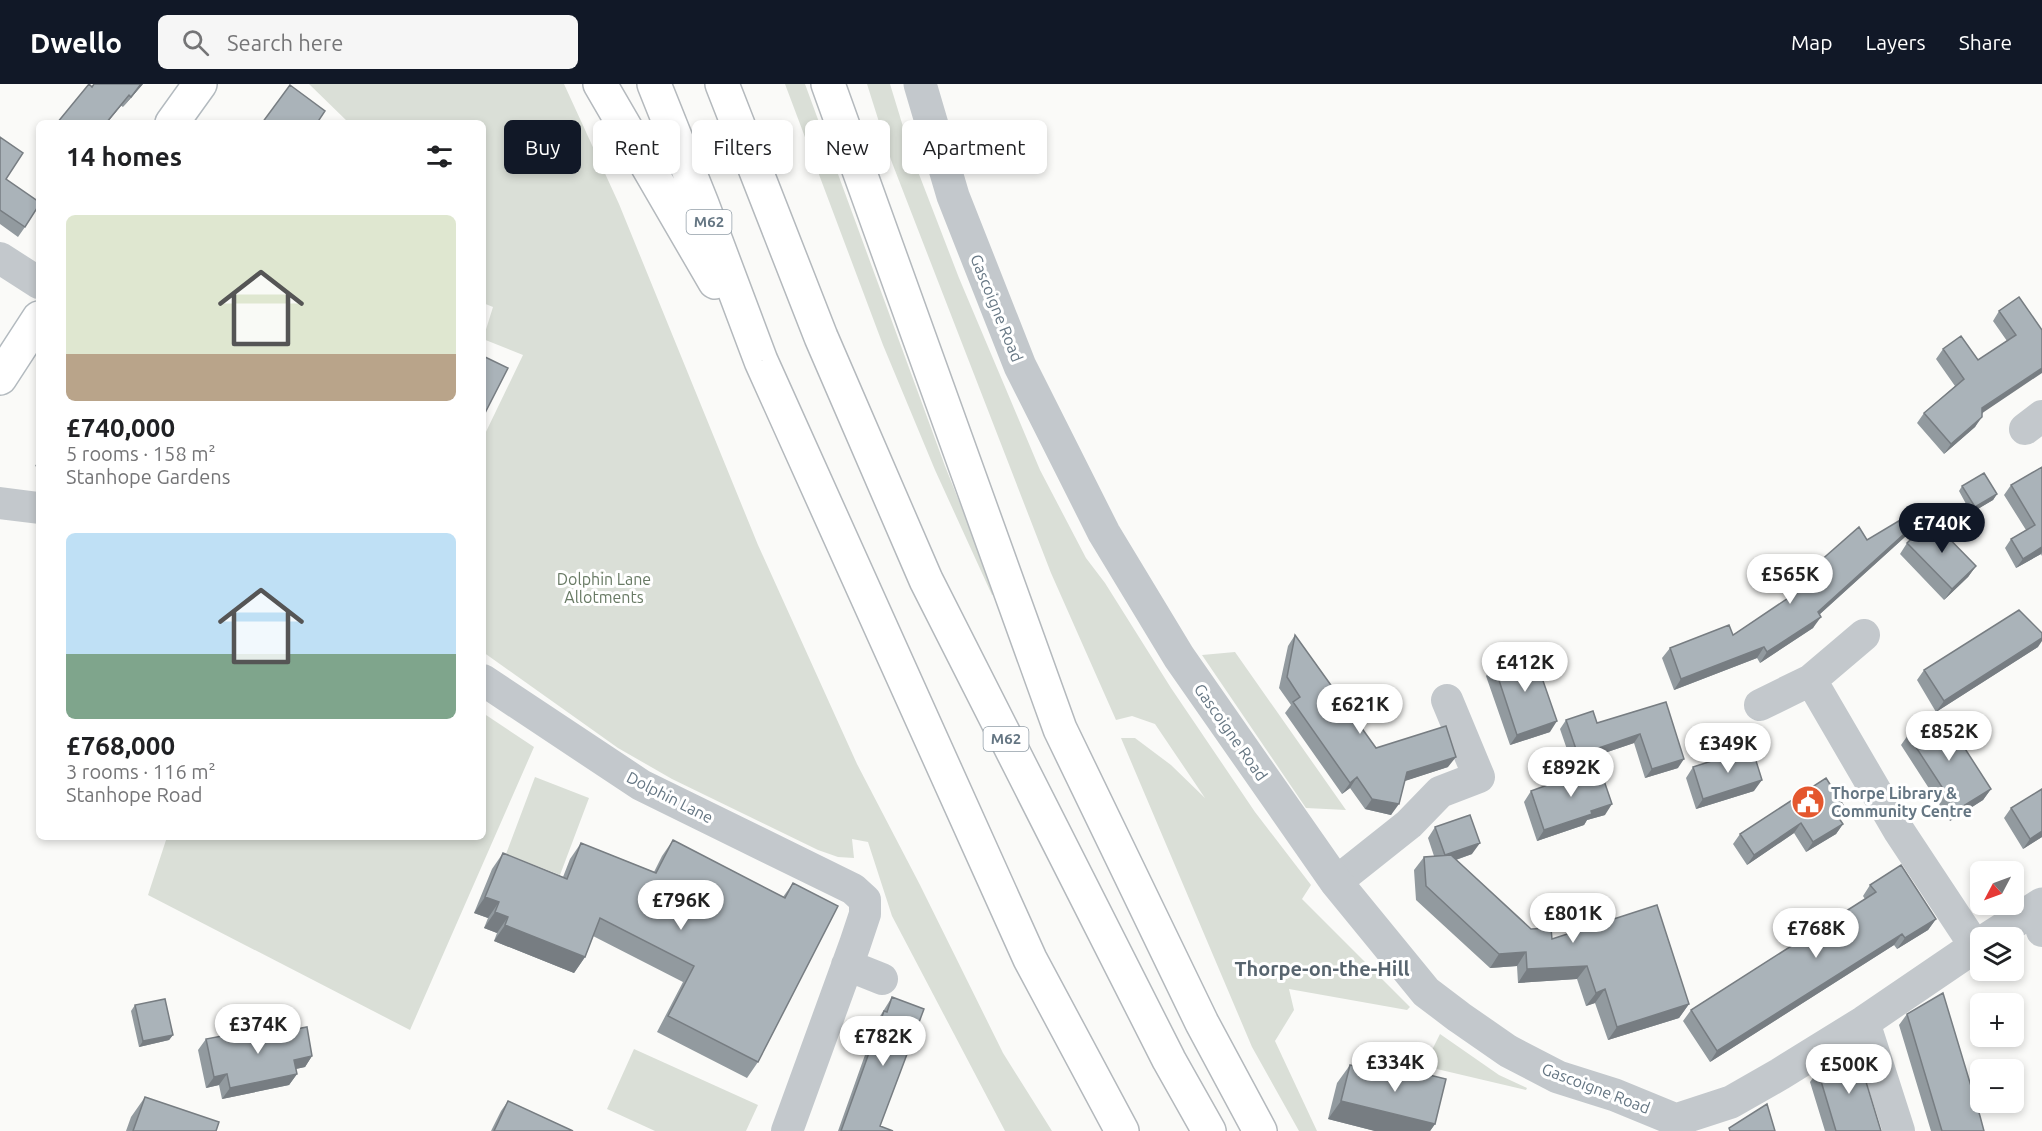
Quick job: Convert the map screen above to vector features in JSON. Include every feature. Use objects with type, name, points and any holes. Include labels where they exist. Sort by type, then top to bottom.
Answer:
[{"type":"main road","points":[[174,120],[201,84]]},
{"type":"main road","points":[[600,84],[761,362]]},
{"type":"main road","name":"M62","points":[[654,84],[761,362],[1030,959],[1122,1131]]},
{"type":"main road","name":"M62","points":[[722,84],[821,337],[926,580],[1169,1060],[1209,1131]]},
{"type":"main road","points":[[828,84],[1060,729],[1202,1023],[1260,1131]]},
{"type":"main road","points":[[0,378],[36,323]]},
{"type":"street","name":"Gascoigne Road","points":[[920,84],[953,196],[1020,366],[1104,533],[1179,657],[1336,882],[1426,992],[1508,1051],[1558,1077],[1615,1095],[1677,1126],[1731,1102],[1780,1074],[1864,1022],[1970,950]]},
{"type":"street","points":[[0,258],[36,281]]},
{"type":"street","points":[[0,503],[36,508]]},
{"type":"street","points":[[1760,705],[1811,680],[1864,635]]},
{"type":"street","points":[[1811,680],[1899,831],[1971,927]]},
{"type":"street","name":"Dolphin Lane","points":[[486,682],[642,785],[852,889],[865,900],[865,914],[847,965]]},
{"type":"street","points":[[1336,882],[1408,824],[1440,792],[1479,777],[1447,700]]},
{"type":"street","name":"Gascoigne Road","points":[[2014,927],[2040,915]]},
{"type":"street","points":[[787,1131],[847,965],[882,979]]},
{"type":"street","points":[[1864,1022],[1899,1131]]},
{"type":"green space","name":"Dolphin Lane Allotments","points":[[309,84],[564,84],[580,120],[504,120],[504,174],[581,174],[581,121],[593,147],[593,174],[605,174],[619,204],[758,545],[857,764],[1003,1053],[1052,1131],[1005,1131],[892,916],[868,842],[852,839],[854,858],[838,857],[818,850],[672,779],[618,748],[486,654],[486,432],[523,355],[486,340],[486,329],[493,307],[486,304],[486,120],[346,120]]},
{"type":"green space","points":[[785,84],[805,84],[818,120],[805,120],[805,137]]},
{"type":"green space","points":[[867,84],[890,84],[902,123],[902,174],[919,174],[959,278],[1040,470],[1086,558],[1105,583],[1171,688],[1255,812],[1311,885],[1302,899],[1410,1007],[1407,1010],[1289,989],[1294,1010],[1275,1041],[1317,1131],[1299,1131],[1252,1047],[1121,738],[1135,738],[1171,765],[1205,798],[1155,724],[1132,716],[1116,720],[1051,573],[891,160],[890,120],[878,120]]},
{"type":"green space","points":[[819,174],[838,174],[945,466],[996,594],[992,595],[935,470],[883,345]]},
{"type":"green space","points":[[1235,652],[1346,810],[1306,808],[1202,655]]},
{"type":"green space","points":[[486,715],[534,747],[410,1030],[148,895],[166,840],[486,840]]},
{"type":"green space","points":[[535,777],[589,798],[560,875],[506,854]]},
{"type":"green space","points":[[1440,1034],[1499,1075],[1527,1088],[1526,1090],[1424,1066]]},
{"type":"green space","points":[[634,1049],[758,1105],[746,1131],[655,1131],[607,1109]]},
{"type":"building","points":[[89,84],[92,87],[94,84],[141,84],[108,120],[59,120]]},
{"type":"building","points":[[290,85],[325,111],[319,120],[264,120]]},
{"type":"building","points":[[0,137],[23,153],[6,179],[36,200],[36,210],[25,227],[0,210]]},
{"type":"building","points":[[2019,297],[2042,330],[2042,368],[1982,408],[1982,417],[1951,444],[1924,413],[1964,379],[1943,349],[1961,336],[1978,360],[2016,335],[1999,311]]},
{"type":"building","points":[[486,357],[508,368],[486,411]]},
{"type":"building","points":[[2042,467],[2042,547],[2023,559],[2011,539],[2035,525],[2011,485]]},
{"type":"building","points":[[1984,473],[1997,494],[1975,507],[1962,486]]},
{"type":"building","points":[[1907,516],[1914,525],[1818,612],[1821,617],[1767,652],[1764,647],[1681,679],[1670,648],[1729,625],[1733,635],[1818,578],[1810,570],[1859,527],[1867,540]]},
{"type":"building","points":[[1931,520],[1976,566],[1952,589],[1907,543]]},
{"type":"building","points":[[2019,610],[2042,633],[2042,638],[1944,701],[1924,670]]},
{"type":"building","points":[[1295,635],[1376,748],[1446,726],[1456,757],[1407,772],[1399,804],[1372,799],[1357,777],[1350,783],[1293,702],[1300,697],[1287,677]]},
{"type":"building","points":[[1533,652],[1557,721],[1517,735],[1494,665]]},
{"type":"building","points":[[1666,702],[1684,759],[1652,769],[1640,734],[1578,755],[1566,720],[1593,711],[1597,723]]},
{"type":"building","points":[[1942,713],[1991,789],[1957,810],[1908,735]]},
{"type":"building","points":[[1752,748],[1762,780],[1703,799],[1693,767]]},
{"type":"building","points":[[1599,766],[1612,804],[1591,811],[1592,814],[1544,830],[1531,791]]},
{"type":"building","points":[[1826,778],[1845,808],[1836,814],[1843,824],[1813,842],[1801,823],[1754,855],[1740,834]]},
{"type":"building","points":[[2042,789],[2042,831],[2030,839],[2011,808]]},
{"type":"building","points":[[1470,815],[1480,843],[1445,855],[1435,827]]},
{"type":"building","points":[[673,840],[785,898],[793,883],[838,906],[758,1062],[668,1016],[694,966],[600,918],[585,957],[505,925],[508,917],[495,912],[499,902],[485,897],[503,853],[567,879],[581,843],[656,873]]},
{"type":"building","points":[[1451,855],[1531,929],[1551,928],[1552,939],[1657,905],[1689,1004],[1617,1027],[1605,989],[1596,993],[1587,966],[1527,969],[1526,952],[1499,954],[1426,886],[1424,857]]},
{"type":"building","points":[[1901,865],[1936,919],[1905,938],[1902,934],[1717,1051],[1691,1010],[1876,892],[1870,885]]},
{"type":"building","points":[[1943,993],[1970,1084],[1970,1113],[1979,1113],[1984,1131],[1942,1131],[1907,1014]]},
{"type":"building","points":[[892,997],[924,1009],[880,1126],[893,1131],[841,1131],[884,1011],[887,1012]]},
{"type":"building","points":[[165,999],[173,1035],[143,1041],[135,1005]]},
{"type":"building","points":[[269,1027],[271,1034],[307,1027],[312,1056],[294,1060],[297,1074],[230,1088],[227,1074],[214,1077],[206,1039]]},
{"type":"building","points":[[1856,1049],[1881,1131],[1836,1131],[1818,1071]]},
{"type":"building","points":[[1350,1065],[1400,1077],[1401,1073],[1420,1077],[1421,1073],[1446,1079],[1435,1124],[1341,1101]]},
{"type":"building","points":[[145,1097],[219,1122],[216,1131],[133,1131]]},
{"type":"building","points":[[508,1101],[573,1131],[494,1131]]},
{"type":"building","points":[[1767,1104],[1775,1131],[1730,1131],[1729,1128]]},
{"type":"place","name":"Thorpe Library & Community Centre","points":[[1808,802]]},
{"type":"district","name":"Thorpe-on-the-Hill","points":[[1322,969]]}]
